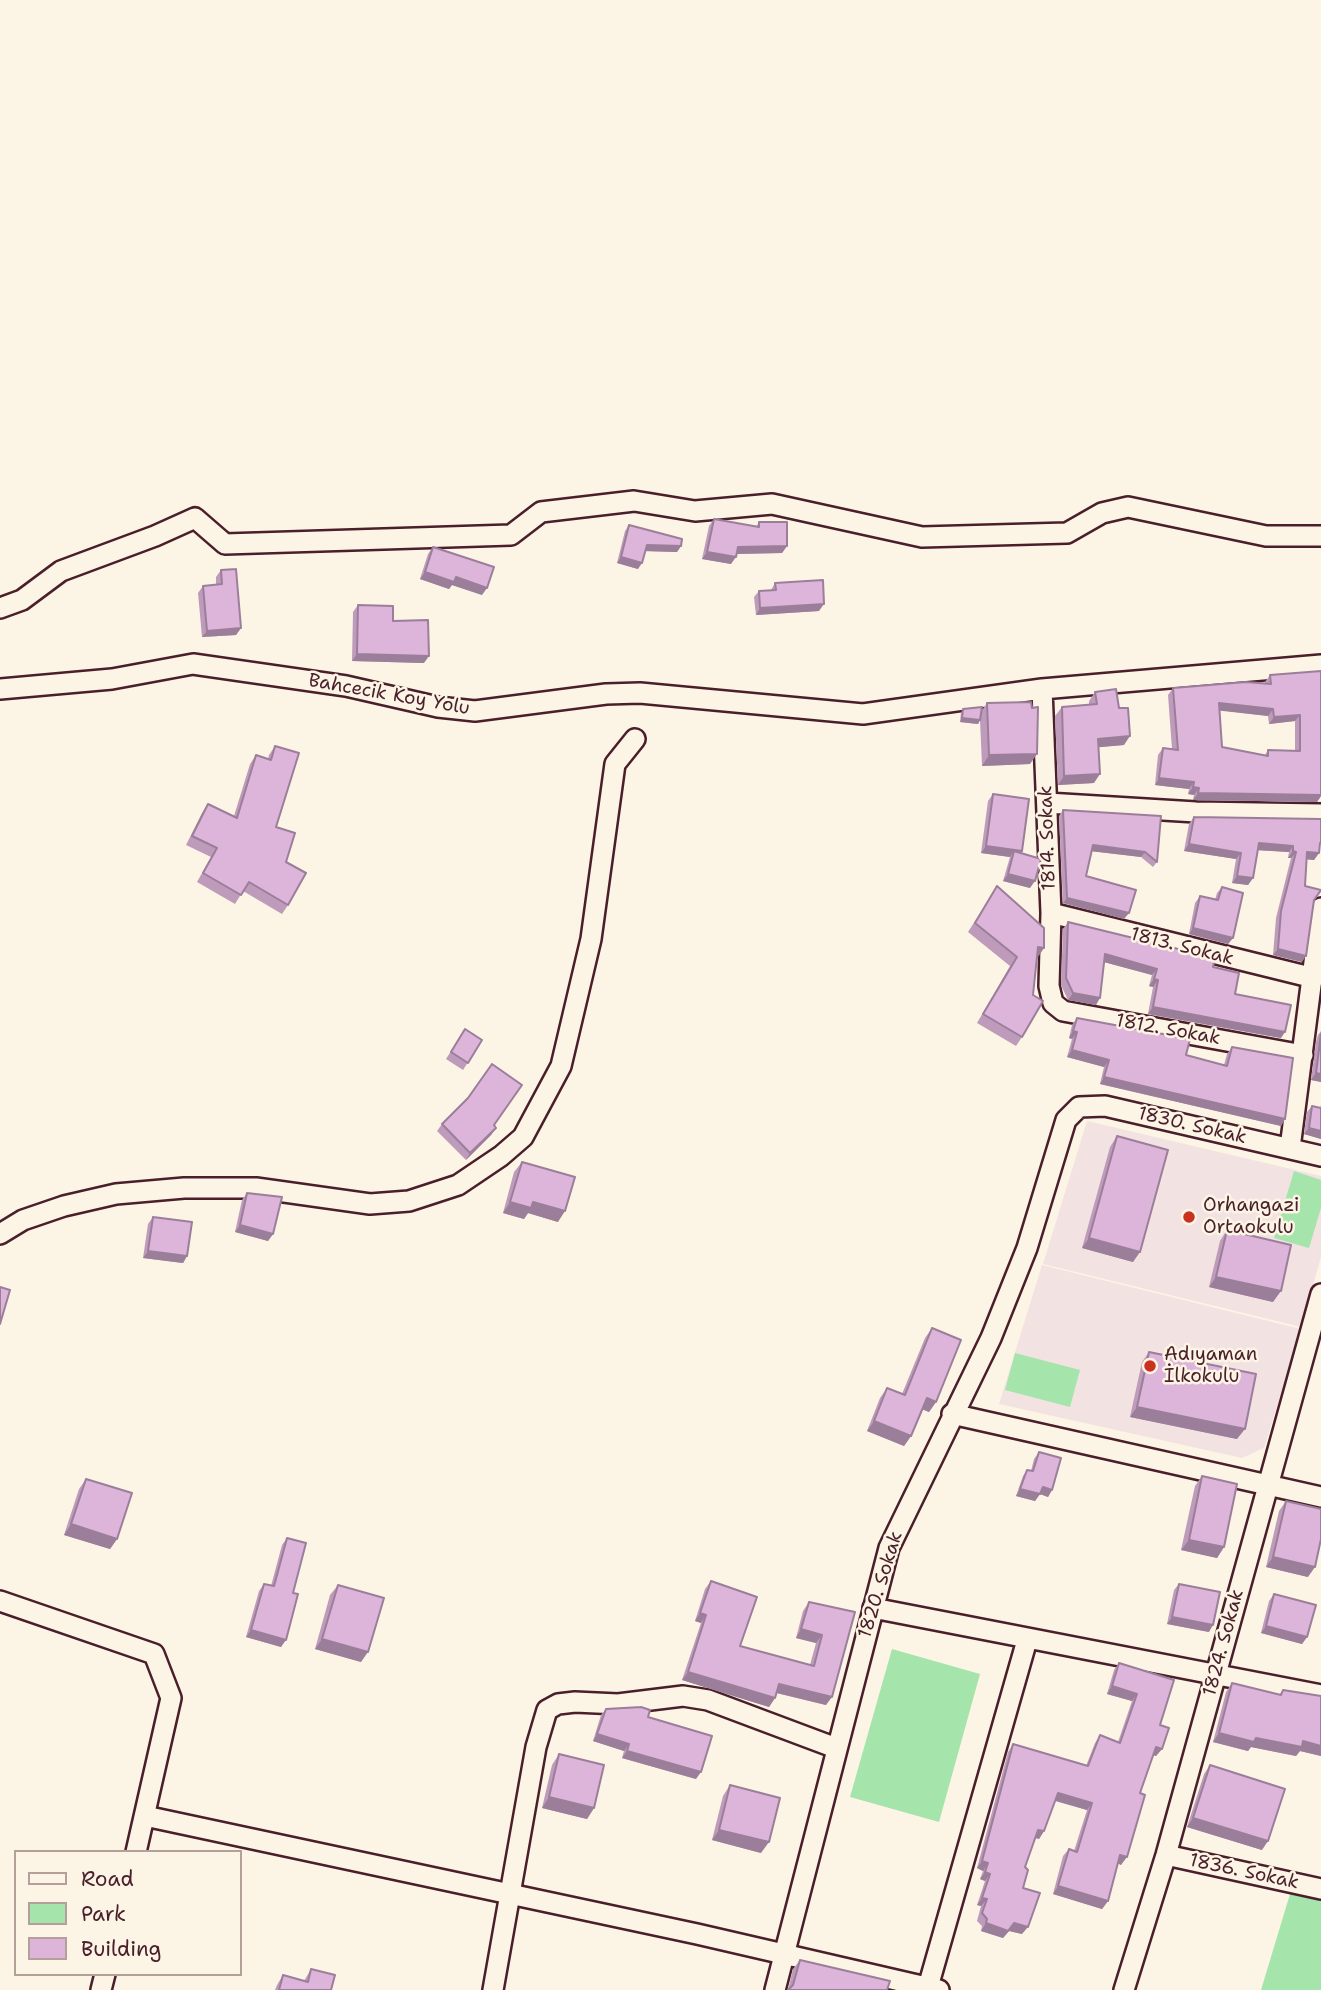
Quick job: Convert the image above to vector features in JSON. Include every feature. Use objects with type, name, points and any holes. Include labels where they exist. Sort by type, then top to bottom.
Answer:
[{"type":"street","points":[[0,608],[22,600],[61,571],[195,518],[225,544],[511,535],[541,512],[634,501],[695,511],[772,504],[922,537],[1067,533],[1101,513],[1128,507],[1266,536],[1321,536]]},
{"type":"street","name":"Bahcecik Koy Yolu","points":[[0,689],[112,679],[194,664],[346,686],[438,707],[475,711],[606,694],[640,693],[863,714],[1042,689],[1321,665]]},
{"type":"street","name":"1814. Sokak","points":[[1042,689],[1051,913],[1049,986]]},
{"type":"street","points":[[0,1234],[23,1220],[64,1206],[116,1194],[184,1188],[256,1188],[370,1204],[409,1201],[458,1185],[501,1156],[523,1137],[561,1066],[591,939],[615,764],[635,739]]},
{"type":"street","points":[[1047,803],[1196,812],[1321,814]]},
{"type":"street","points":[[1290,1148],[1321,908]]},
{"type":"street","name":"1813. Sokak","points":[[1051,913],[1314,978]]},
{"type":"street","name":"1812. Sokak","points":[[1049,986],[1053,1003],[1063,1011],[1303,1055]]},
{"type":"street","name":"1830. Sokak","points":[[1066,1120],[1079,1107],[1105,1106],[1321,1156]]},
{"type":"street","name":"1820. Sokak","points":[[775,1990],[889,1548],[991,1338],[1017,1273],[1066,1120]]},
{"type":"street","name":"1824. Sokak","points":[[1124,1990],[1166,1855],[1320,1303]]},
{"type":"street","points":[[952,1414],[1321,1497]]},
{"type":"street","points":[[0,1601],[154,1654],[172,1698],[136,1850]]},
{"type":"street","points":[[873,1608],[1321,1695]]},
{"type":"street","points":[[145,1816],[784,1953],[934,1989],[1027,1640]]},
{"type":"street","points":[[494,1990],[513,1894],[536,1747],[547,1710],[558,1704],[603,1701],[618,1704],[683,1696],[708,1700],[836,1748]]},
{"type":"street","name":"1836. Sokak","points":[[1166,1855],[1321,1889]]},
{"type":"shaded area","name":"Orhangazi Ortaokulu","points":[[1087,1121],[1321,1176],[1321,1257],[1301,1327],[1043,1264]]},
{"type":"shaded area","name":"Adıyaman İlkokulu","points":[[1042,1265],[1301,1329],[1264,1448],[1242,1458],[999,1404]]},
{"type":"green space","points":[[1294,1171],[1321,1180],[1321,1208],[1309,1248],[1274,1238]]},
{"type":"green space","points":[[1015,1353],[1080,1370],[1070,1407],[1005,1390]]},
{"type":"green space","points":[[892,1649],[980,1674],[939,1822],[850,1797]]},
{"type":"green space","points":[[1290,1894],[1321,1901],[1321,1990],[1261,1990]]},
{"type":"building","points":[[714,519],[759,527],[759,522],[787,522],[787,546],[738,547],[736,557],[707,552]]},
{"type":"building","points":[[629,525],[682,539],[681,546],[647,545],[642,563],[621,557]]},
{"type":"building","points":[[433,547],[494,567],[487,588],[456,577],[454,582],[425,572]]},
{"type":"building","points":[[236,569],[241,628],[207,631],[203,586],[222,584],[221,570]]},
{"type":"building","points":[[823,580],[824,604],[760,608],[759,591],[776,590],[775,583]]},
{"type":"building","points":[[358,605],[393,606],[393,621],[428,620],[429,656],[357,654]]},
{"type":"building","points":[[1321,671],[1321,795],[1198,793],[1199,788],[1193,787],[1194,782],[1159,778],[1163,748],[1178,750],[1173,688],[1246,682],[1271,684],[1270,675]],"holes":[[[1219,703],[1273,709],[1274,717],[1300,715],[1300,751],[1268,750],[1268,756],[1222,747]]]},
{"type":"building","points":[[1116,689],[1119,708],[1128,708],[1130,736],[1098,739],[1100,774],[1064,776],[1062,707],[1097,704],[1095,692]]},
{"type":"building","points":[[1031,702],[1032,708],[1038,707],[1037,754],[989,755],[987,703]]},
{"type":"building","points":[[982,707],[980,720],[962,718],[963,709]]},
{"type":"building","points":[[275,746],[299,753],[276,827],[295,833],[286,862],[306,873],[288,905],[249,882],[241,895],[203,873],[217,848],[192,836],[208,804],[237,818],[256,755],[271,760]]},
{"type":"building","points":[[993,794],[1029,799],[1022,851],[986,846]]},
{"type":"building","points":[[1063,810],[1161,816],[1157,862],[1145,852],[1093,845],[1086,876],[1136,890],[1129,913],[1067,898]]},
{"type":"building","points":[[1194,817],[1321,819],[1319,853],[1307,852],[1305,886],[1321,890],[1314,900],[1306,956],[1278,949],[1281,911],[1296,852],[1293,851],[1293,846],[1259,843],[1253,878],[1237,876],[1241,853],[1189,844]]},
{"type":"building","points":[[1014,851],[1041,859],[1035,881],[1008,874]]},
{"type":"building","points":[[997,886],[1044,928],[1044,948],[1038,947],[1033,995],[1043,1001],[1022,1037],[983,1014],[1017,957],[975,923]]},
{"type":"building","points":[[1222,887],[1243,893],[1233,938],[1193,928],[1200,896],[1218,900]]},
{"type":"building","points":[[1068,922],[1215,958],[1213,967],[1239,973],[1235,994],[1291,1005],[1285,1032],[1153,1007],[1158,980],[1154,979],[1157,969],[1105,954],[1100,998],[1073,993],[1066,978]]},
{"type":"building","points":[[1077,1018],[1190,1039],[1186,1055],[1227,1066],[1232,1047],[1293,1058],[1285,1119],[1104,1077],[1109,1060],[1072,1050],[1077,1032],[1073,1031]]},
{"type":"building","points":[[465,1029],[482,1040],[468,1063],[451,1052]]},
{"type":"building","points":[[1321,1034],[1321,1074],[1316,1073]]},
{"type":"building","points":[[492,1064],[522,1085],[494,1125],[496,1128],[470,1153],[442,1124],[468,1098]]},
{"type":"building","points":[[1312,1106],[1321,1108],[1321,1131],[1309,1128]]},
{"type":"building","points":[[1117,1136],[1168,1150],[1140,1252],[1089,1238]]},
{"type":"building","points":[[522,1162],[575,1177],[565,1211],[533,1202],[531,1208],[510,1202]]},
{"type":"building","points":[[247,1193],[282,1197],[273,1234],[240,1225]]},
{"type":"building","points":[[153,1217],[192,1222],[187,1256],[148,1251]]},
{"type":"building","points":[[1227,1230],[1291,1245],[1281,1291],[1216,1277]]},
{"type":"building","points":[[0,1287],[10,1290],[0,1324]]},
{"type":"building","points":[[932,1328],[961,1340],[936,1402],[927,1398],[911,1436],[874,1421],[887,1388],[905,1395]]},
{"type":"building","points":[[1149,1352],[1256,1374],[1245,1429],[1137,1407]]},
{"type":"building","points":[[1039,1452],[1061,1458],[1052,1490],[1043,1487],[1040,1494],[1020,1489],[1027,1470],[1033,1471]]},
{"type":"building","points":[[1202,1476],[1237,1484],[1224,1547],[1189,1540]]},
{"type":"building","points":[[86,1479],[132,1493],[117,1539],[71,1524]]},
{"type":"building","points":[[1286,1501],[1321,1509],[1321,1539],[1315,1567],[1273,1557]]},
{"type":"building","points":[[287,1538],[306,1543],[293,1593],[298,1594],[286,1640],[251,1630],[264,1584],[274,1586]]},
{"type":"building","points":[[711,1581],[757,1597],[740,1646],[814,1666],[822,1635],[801,1629],[809,1602],[855,1612],[832,1697],[779,1684],[775,1698],[688,1672],[706,1615],[700,1613]]},
{"type":"building","points":[[1179,1584],[1220,1592],[1213,1625],[1172,1617]]},
{"type":"building","points":[[338,1585],[384,1598],[368,1652],[322,1639]]},
{"type":"building","points":[[1274,1594],[1316,1605],[1307,1637],[1266,1626]]},
{"type":"building","points":[[1119,1663],[1174,1680],[1160,1725],[1169,1728],[1162,1749],[1156,1747],[1140,1793],[1145,1795],[1127,1857],[1120,1855],[1108,1901],[1058,1886],[1069,1849],[1077,1852],[1092,1803],[1058,1793],[1044,1831],[1038,1830],[1025,1867],[1028,1870],[1023,1888],[1040,1893],[1028,1927],[1014,1923],[1008,1931],[986,1923],[987,1919],[982,1913],[987,1899],[982,1898],[990,1874],[985,1872],[988,1863],[982,1861],[1013,1744],[1088,1766],[1100,1735],[1120,1743],[1137,1694],[1112,1686]]},
{"type":"building","points":[[1232,1683],[1281,1695],[1283,1690],[1321,1696],[1321,1746],[1303,1741],[1302,1747],[1256,1738],[1254,1742],[1219,1733]]},
{"type":"building","points":[[641,1707],[650,1710],[648,1717],[712,1736],[701,1772],[627,1751],[629,1744],[597,1734],[606,1709]]},
{"type":"building","points":[[559,1754],[604,1765],[594,1808],[549,1797]]},
{"type":"building","points":[[1210,1765],[1285,1789],[1268,1841],[1193,1818]]},
{"type":"building","points":[[730,1785],[780,1798],[769,1842],[719,1830]]},
{"type":"building","points":[[800,1960],[890,1981],[887,1990],[788,1990],[793,1985]]},
{"type":"building","points":[[311,1969],[335,1975],[331,1990],[279,1990],[283,1975],[308,1982]]},
{"type":"place","name":"Orhangazi Ortaokulu","points":[[1189,1217]]},
{"type":"place","name":"Adıyaman İlkokulu","points":[[1150,1366]]}]
